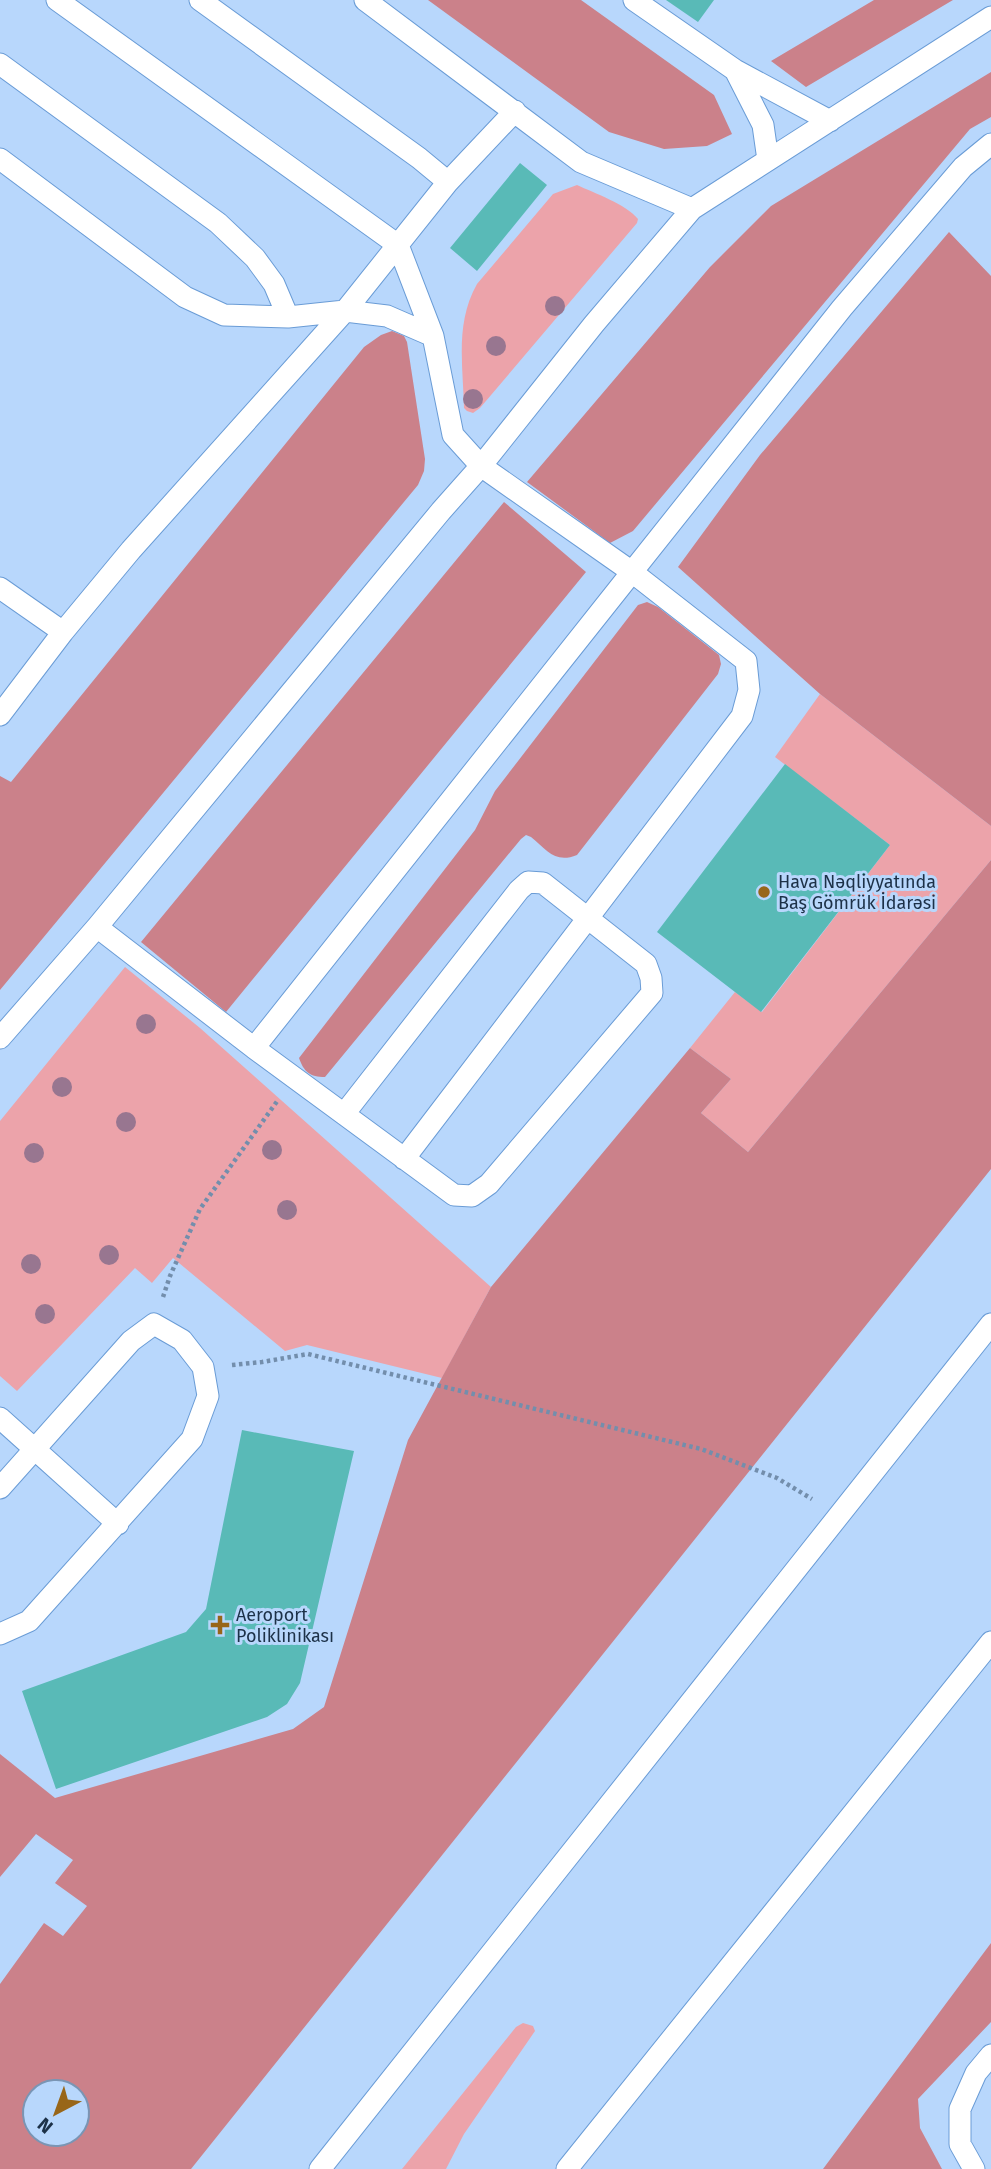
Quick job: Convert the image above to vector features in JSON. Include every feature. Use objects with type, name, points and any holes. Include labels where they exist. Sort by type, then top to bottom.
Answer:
[{"type":"lane","points":[[57,0],[398,245],[433,335],[453,435],[481,466],[632,572],[746,662],[749,690],[742,716],[404,1159]]},
{"type":"lane","points":[[200,0],[419,158],[448,182]]},
{"type":"lane","points":[[365,0],[582,162],[692,209]]},
{"type":"lane","points":[[634,0],[735,70],[830,121]]},
{"type":"lane","points":[[0,1038],[97,927],[692,209],[991,18]]},
{"type":"lane","points":[[0,64],[218,223],[255,258],[274,284],[288,317]]},
{"type":"lane","points":[[735,70],[763,125],[768,160]]},
{"type":"lane","points":[[0,715],[139,541],[345,311],[448,182],[516,111]]},
{"type":"lane","points":[[254,1048],[842,308],[963,167],[991,144]]},
{"type":"lane","points":[[0,159],[185,297],[224,315],[288,317],[345,311],[387,316],[433,335]]},
{"type":"lane","points":[[0,587],[64,632]]},
{"type":"lane","points":[[97,927],[254,1048],[454,1195],[472,1196],[489,1184],[652,993],[646,964],[543,883],[528,882],[344,1114]]},
{"type":"lane","points":[[0,1488],[131,1341],[154,1324],[182,1340],[203,1367],[208,1396],[192,1439],[29,1621],[0,1634]]},
{"type":"lane","points":[[320,2169],[991,1324]]},
{"type":"lane","points":[[960,1364],[991,1332]]},
{"type":"lane","points":[[0,1418],[118,1524]]},
{"type":"lane","points":[[567,2169],[991,1642]]},
{"type":"lane","points":[[974,2169],[960,2144],[960,2109],[976,2073],[991,2055]]},
{"type":"path","points":[[154,1324],[170,1276],[200,1209],[295,1077]]},
{"type":"path","points":[[203,1367],[262,1362],[308,1354],[701,1449],[777,1478],[839,1515]]},
{"type":"shaded area","points":[[428,0],[581,0],[714,95],[732,134],[707,146],[664,149],[609,132]]},
{"type":"shaded area","points":[[874,0],[953,0],[806,87],[771,61]]},
{"type":"shaded area","points":[[991,72],[991,117],[970,129],[633,531],[610,543],[527,482],[710,267],[771,206]]},
{"type":"shaded area","points":[[577,185],[626,208],[638,219],[637,223],[480,408],[473,413],[467,411],[464,408],[463,329],[470,299],[477,284],[553,194]]},
{"type":"shaded area","points":[[949,232],[991,276],[991,826],[820,694],[678,567],[760,455]]},
{"type":"shaded area","points":[[392,331],[404,336],[407,342],[425,459],[424,471],[418,485],[0,990],[0,776],[11,782],[364,347]]},
{"type":"shaded area","points":[[504,502],[586,572],[226,1012],[141,942]]},
{"type":"shaded area","points":[[647,602],[658,607],[719,655],[721,664],[718,674],[577,855],[557,857],[531,837],[526,835],[521,839],[325,1077],[308,1073],[299,1058],[475,830],[495,791],[638,605]]},
{"type":"shaded area","points":[[820,694],[991,826],[991,860],[748,1152],[701,1113],[731,1079],[690,1048],[735,992],[762,1012],[890,845],[775,757]]},
{"type":"shaded area","points":[[991,860],[991,1169],[191,2169],[0,2169],[0,1984],[44,1923],[63,1936],[87,1906],[55,1883],[73,1860],[36,1834],[0,1877],[0,1754],[55,1798],[293,1729],[324,1707],[408,1440],[491,1287],[690,1048],[731,1079],[701,1113],[748,1152]]},
{"type":"shaded area","points":[[125,967],[200,1028],[491,1287],[442,1378],[307,1345],[285,1351],[173,1258],[152,1283],[135,1268],[17,1391],[0,1376],[0,1121]]},
{"type":"shaded area","points":[[991,1943],[991,2022],[918,2099],[920,2128],[942,2169],[823,2169]]},
{"type":"shaded area","points":[[523,2023],[533,2026],[535,2031],[464,2134],[446,2169],[402,2169],[516,2027]]},
{"type":"building","points":[[666,0],[714,0],[698,22]]},
{"type":"building","points":[[520,163],[547,185],[477,271],[450,248]]},
{"type":"building","points":[[785,764],[890,845],[761,1012],[657,932]]},
{"type":"building","points":[[242,1430],[354,1451],[300,1683],[287,1704],[267,1717],[56,1789],[22,1691],[186,1632],[206,1609]]},
{"type":"place","name":"Hava Nəqliyyatında Baş Gömrük İdarəsi","points":[[764,892]]},
{"type":"place","name":"Aeroport Poliklinikası","points":[[220,1625]]}]
